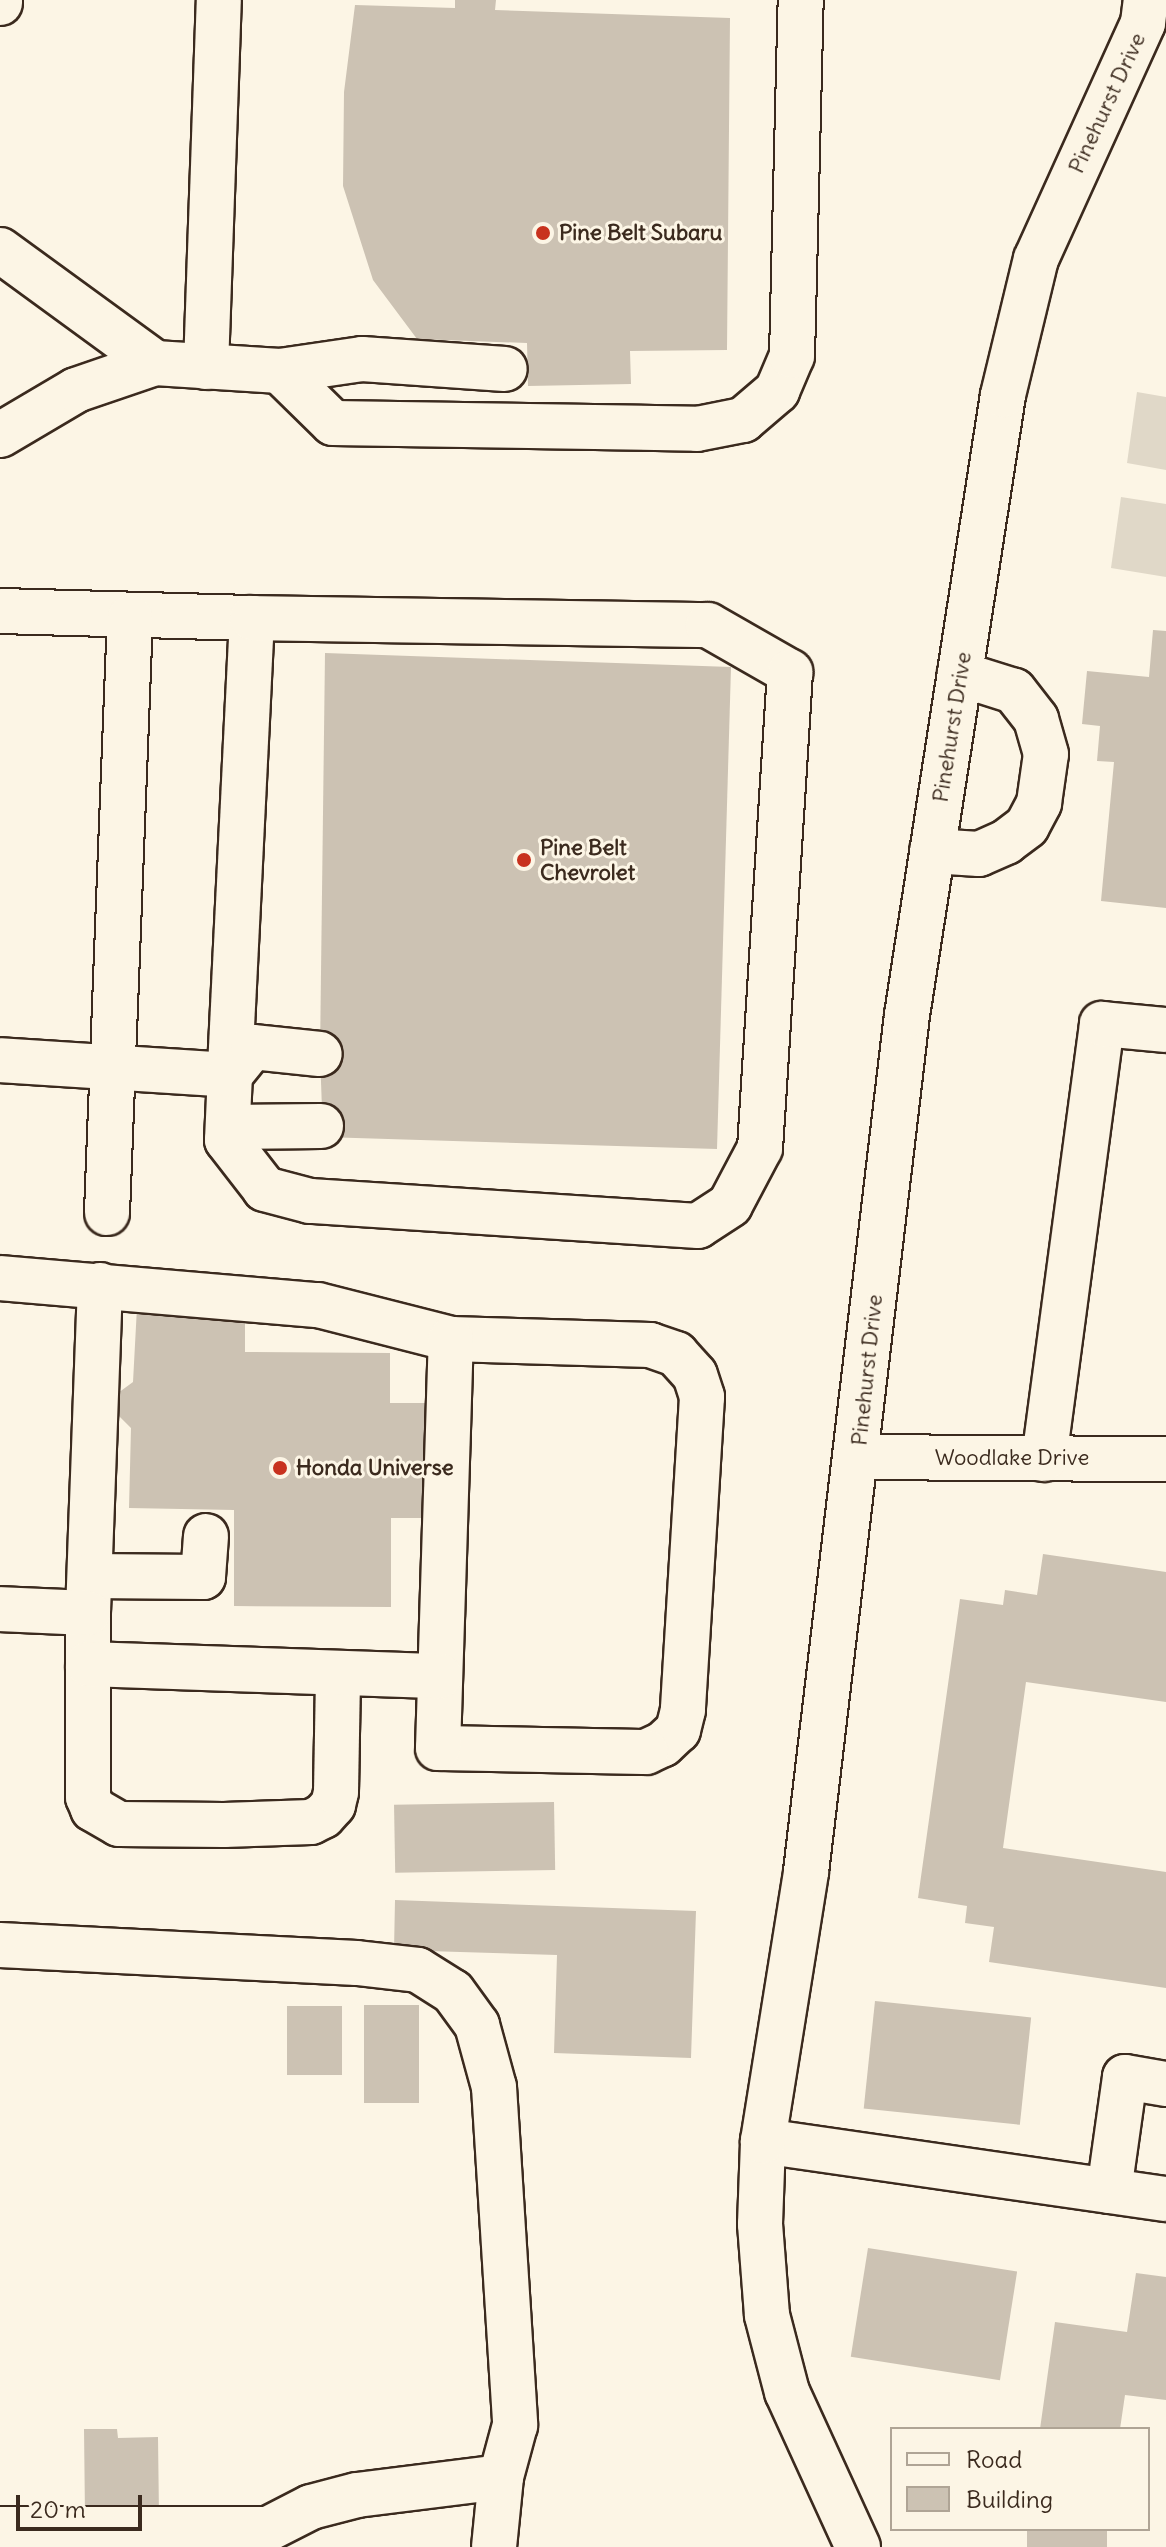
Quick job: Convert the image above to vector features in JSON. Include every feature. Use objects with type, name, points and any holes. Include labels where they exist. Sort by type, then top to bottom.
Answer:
[{"type":"street","points":[[206,367],[219,0]]},
{"type":"street","points":[[280,371],[333,423],[697,429],[743,420],[764,406],[777,391],[792,356],[801,0]]},
{"type":"street","name":"Pinehurst Drive","points":[[858,2547],[787,2392],[767,2315],[760,2224],[763,2141],[806,1872],[907,1015],[1003,395],[1036,259],[1155,13]]},
{"type":"street","points":[[0,250],[155,363]]},
{"type":"street","points":[[0,435],[76,390],[155,363],[280,371],[362,359],[505,369]]},
{"type":"street","points":[[0,611],[130,617],[252,618],[708,625],[790,672],[760,1148],[730,1205],[698,1226],[310,1201],[265,1189],[227,1140],[252,618]]},
{"type":"street","points":[[107,1213],[130,617]]},
{"type":"street","points":[[932,851],[979,854],[1006,842],[1027,826],[1039,803],[1046,754],[1036,719],[1014,691],[960,674]]},
{"type":"street","points":[[1044,1459],[1102,1024],[1166,1030]]},
{"type":"street","points":[[0,1060],[114,1069],[229,1089],[321,1091],[253,1047],[229,1089]]},
{"type":"street","points":[[0,1278],[318,1305],[451,1339],[650,1345],[676,1354],[695,1375],[702,1397],[683,1710],[678,1730],[663,1744],[646,1752],[438,1748],[451,1339]]},
{"type":"street","points":[[100,1285],[88,1664],[88,1797],[93,1809],[119,1824],[239,1825],[311,1822],[323,1816],[333,1805],[336,1792],[338,1673]]},
{"type":"street","name":"Woodlake Drive","points":[[857,1457],[1166,1459]]},
{"type":"street","points":[[0,1609],[203,1577],[206,1536]]},
{"type":"street","points":[[88,1664],[440,1676]]},
{"type":"street","points":[[0,1945],[357,1963],[418,1970],[453,1992],[477,2025],[494,2087],[515,2425],[501,2477],[494,2547]]},
{"type":"street","points":[[1109,2191],[1125,2077],[1166,2084]]},
{"type":"street","points":[[763,2141],[1166,2199]]},
{"type":"street","points":[[0,2529],[268,2529],[311,2507],[357,2495],[501,2477]]},
{"type":"shaded area","points":[[1137,392],[1166,397],[1166,470],[1127,463]]},
{"type":"shaded area","points":[[1121,497],[1166,504],[1166,577],[1111,568]]},
{"type":"building","name":"Pine Belt Subaru","points":[[455,0],[496,0],[495,10],[730,18],[727,350],[630,351],[631,384],[528,386],[527,343],[417,339],[373,280],[343,186],[344,92],[355,5],[455,8]]},
{"type":"building","points":[[1153,630],[1166,631],[1166,908],[1101,901],[1114,762],[1097,761],[1100,726],[1082,724],[1087,671],[1149,677]]},
{"type":"building","name":"Pine Belt Chevrolet","points":[[325,653],[731,667],[717,1149],[323,1137],[320,1054]]},
{"type":"building","name":"Honda Universe","points":[[137,1307],[245,1308],[245,1352],[390,1353],[390,1403],[431,1403],[430,1518],[391,1518],[391,1607],[234,1606],[234,1510],[129,1508],[131,1428],[116,1413],[118,1393],[133,1382]]},
{"type":"building","points":[[1043,1554],[1166,1572],[1166,1702],[1026,1682],[1003,1848],[1166,1872],[1166,1988],[989,1962],[994,1927],[965,1923],[967,1906],[918,1898],[960,1599],[1003,1605],[1005,1590],[1037,1595]]},
{"type":"building","points":[[554,1802],[555,1870],[395,1873],[394,1805]]},
{"type":"building","points":[[395,1900],[696,1911],[691,2058],[554,2053],[557,1955],[394,1950]]},
{"type":"building","points":[[875,2001],[1031,2017],[1020,2125],[864,2108]]},
{"type":"building","points":[[364,2005],[419,2005],[419,2103],[364,2103]]},
{"type":"building","points":[[287,2006],[342,2006],[342,2075],[287,2075]]},
{"type":"building","points":[[868,2248],[1017,2272],[1000,2380],[851,2357]]},
{"type":"building","points":[[1136,2273],[1166,2277],[1166,2400],[1125,2395],[1120,2427],[1040,2427],[1055,2322],[1127,2332]]},
{"type":"building","points":[[84,2429],[117,2429],[118,2438],[158,2437],[159,2516],[85,2517]]},
{"type":"building","points":[[1027,2531],[1107,2531],[1107,2547],[1027,2547]]},
{"type":"place","name":"Pine Belt Subaru","points":[[543,233]]},
{"type":"place","name":"Pine Belt Chevrolet","points":[[524,860]]},
{"type":"place","name":"Honda Universe","points":[[280,1468]]}]
